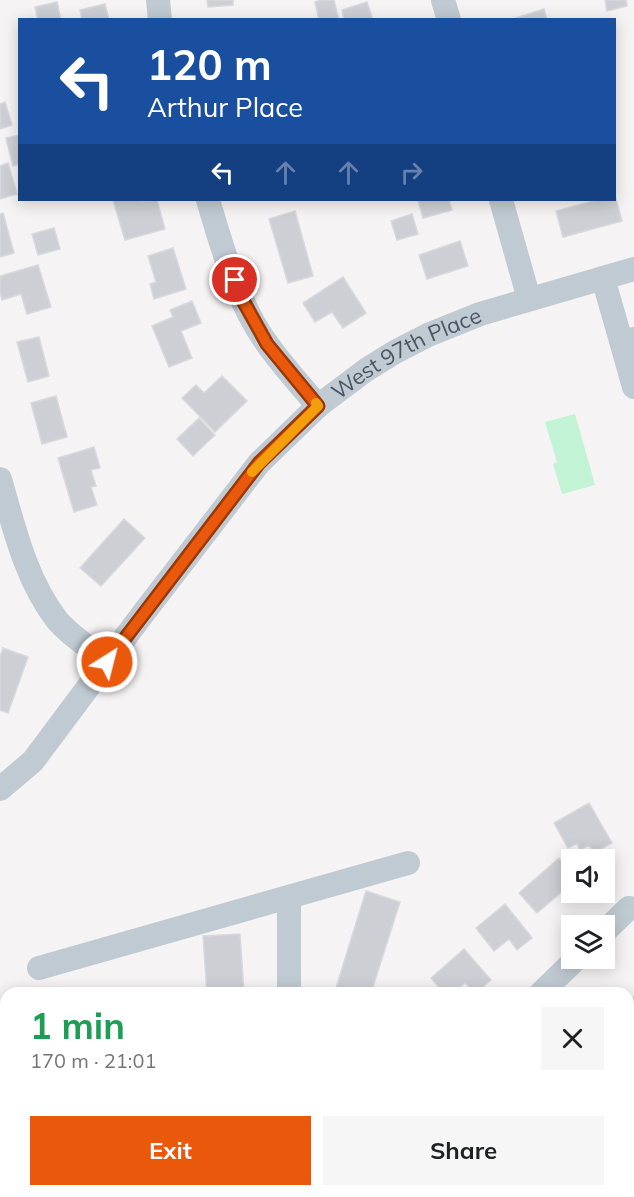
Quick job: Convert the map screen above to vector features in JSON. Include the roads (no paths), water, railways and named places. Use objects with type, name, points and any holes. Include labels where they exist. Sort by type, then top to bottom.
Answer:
[{"type":"street","points":[[158,0],[160,18]]},
{"type":"street","points":[[443,0],[448,18]]},
{"type":"street","points":[[208,201],[241,297],[267,344],[318,406]]},
{"type":"street","points":[[501,201],[529,299]]},
{"type":"street","name":"West 97th Place","points":[[0,789],[33,761],[259,463],[318,406],[395,352],[428,335],[480,314],[634,269]]},
{"type":"street","points":[[603,278],[628,340],[634,387]]},
{"type":"street","points":[[0,479],[7,530],[34,584],[58,622],[107,662]]},
{"type":"street","points":[[39,968],[408,863]]},
{"type":"street","points":[[289,897],[289,987]]},
{"type":"street","points":[[615,921],[629,908]]},
{"type":"street","points":[[547,987],[566,969]]}]
